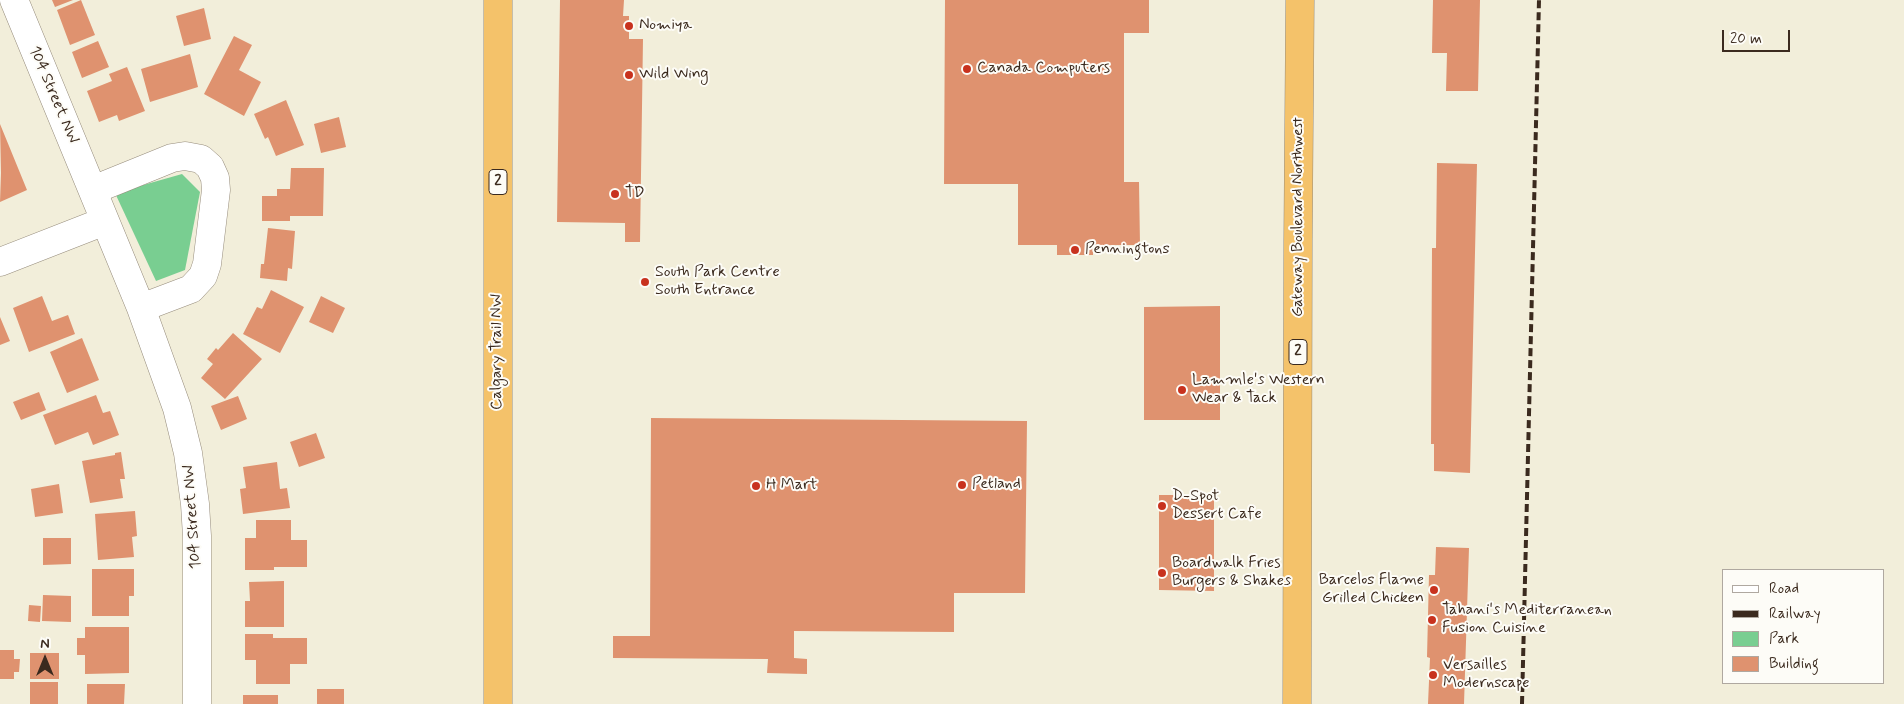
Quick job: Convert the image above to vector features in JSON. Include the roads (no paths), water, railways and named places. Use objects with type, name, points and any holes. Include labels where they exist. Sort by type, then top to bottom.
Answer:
[{"type":"highway","name":"Calgary Trail NW","points":[[498,0],[498,704]]},
{"type":"highway","name":"Gateway Boulevard Northwest","points":[[1298,704],[1300,0]]},
{"type":"street","name":"104 Street NW","points":[[14,0],[141,308],[177,408],[192,478],[197,536],[197,704]]},
{"type":"street","points":[[92,190],[172,158],[185,156],[201,159],[210,166],[215,178],[216,190],[207,264],[203,276],[190,289],[141,308]]},
{"type":"street","points":[[0,262],[105,220]]},
{"type":"railway","points":[[1522,704],[1539,0]]},
{"type":"place","name":"Nomiya","points":[[629,26]]},
{"type":"place","name":"Canada Computers","points":[[967,69]]},
{"type":"place","name":"Wild Wing","points":[[629,75]]},
{"type":"place","name":"TD","points":[[615,194]]},
{"type":"place","name":"Penningtons","points":[[1075,250]]},
{"type":"place","name":"South Park Centre South Entrance","points":[[645,282]]},
{"type":"place","name":"Lammle's Western Wear & Tack","points":[[1182,390]]},
{"type":"place","name":"Petland","points":[[962,485]]},
{"type":"place","name":"H Mart","points":[[756,486]]},
{"type":"place","name":"D-Spot Dessert Cafe","points":[[1162,506]]},
{"type":"place","name":"Boardwalk Fries Burgers & Shakes","points":[[1162,573]]},
{"type":"place","name":"Barcelos Flame Grilled Chicken","points":[[1434,590]]},
{"type":"place","name":"Tahani's Mediterranean Fusion Cuisine","points":[[1432,620]]},
{"type":"place","name":"Versailles Modernscape","points":[[1433,675]]}]
